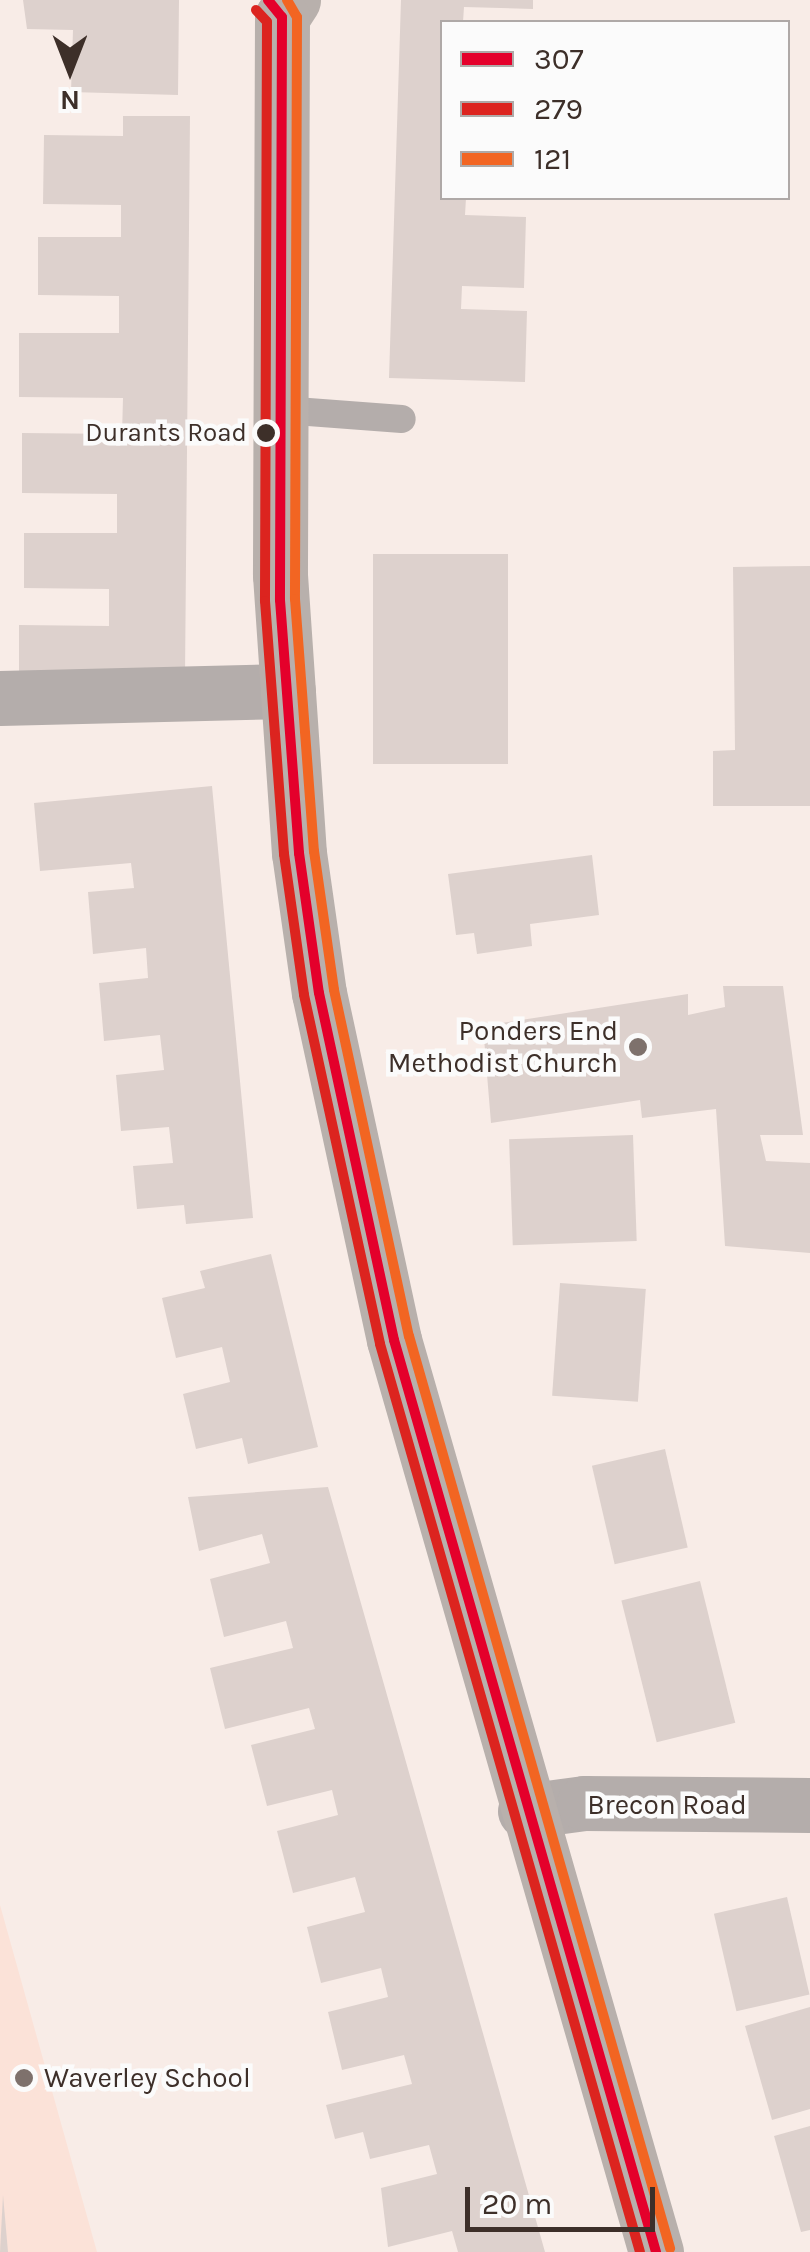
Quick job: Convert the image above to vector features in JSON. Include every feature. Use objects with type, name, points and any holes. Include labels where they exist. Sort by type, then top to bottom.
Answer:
[{"type":"main road","points":[[281,5],[280,600],[311,940],[362,1212],[525,1812],[656,2252]]},
{"type":"street","points":[[0,698],[288,691]]},
{"type":"street","name":"Brecon Road","points":[[525,1812],[584,1803],[810,1806]]},
{"type":"lane","points":[[282,410],[402,420]]},
{"type":"shaded area","name":"Waverley School","points":[[0,1905],[97,2252],[0,2252]]},
{"type":"building","points":[[23,0],[179,0],[178,95],[71,92],[73,30],[27,29]]},
{"type":"building","points":[[401,0],[533,0],[533,9],[464,7],[463,20],[440,20],[440,200],[466,200],[465,215],[526,217],[524,288],[462,286],[461,309],[527,311],[525,382],[389,378]]},
{"type":"building","points":[[123,116],[190,116],[185,676],[19,675],[19,625],[109,626],[109,589],[24,588],[24,533],[117,533],[117,494],[22,493],[22,433],[122,434],[123,398],[19,397],[19,333],[119,333],[119,296],[38,295],[38,237],[121,237],[121,205],[43,204],[44,135],[123,136]]},
{"type":"building","points":[[373,554],[508,554],[508,764],[373,764]]},
{"type":"building","points":[[810,566],[810,806],[713,806],[713,751],[735,750],[733,567]]},
{"type":"building","points":[[212,786],[253,1218],[186,1224],[184,1205],[137,1209],[133,1166],[173,1163],[169,1127],[121,1131],[116,1075],[164,1070],[160,1035],[104,1041],[99,983],[148,978],[146,948],[93,954],[88,892],[134,888],[131,863],[40,871],[34,803]]},
{"type":"building","points":[[592,855],[599,915],[530,924],[532,946],[477,954],[474,933],[456,935],[448,874]]},
{"type":"building","points":[[723,986],[783,986],[803,1135],[760,1135],[766,1161],[810,1163],[810,1253],[725,1246],[716,1109],[642,1118],[640,1100],[491,1123],[483,1026],[688,994],[688,1015],[725,1007]]},
{"type":"building","points":[[633,1135],[637,1241],[513,1245],[509,1139]]},
{"type":"building","points":[[271,1254],[318,1447],[248,1464],[242,1438],[196,1449],[183,1394],[230,1382],[222,1347],[176,1358],[162,1298],[205,1288],[200,1271]]},
{"type":"building","points":[[560,1283],[646,1289],[638,1402],[552,1396]]},
{"type":"building","points":[[665,1449],[688,1547],[615,1564],[592,1466]]},
{"type":"building","points":[[328,1487],[545,2252],[458,2252],[452,2231],[388,2247],[381,2188],[437,2174],[429,2145],[370,2159],[363,2132],[335,2139],[326,2105],[412,2084],[404,2055],[342,2070],[328,2012],[388,1997],[381,1968],[321,1983],[307,1927],[365,1912],[355,1877],[293,1893],[277,1831],[338,1815],[332,1790],[267,1806],[251,1745],[315,1729],[309,1708],[225,1729],[210,1668],[293,1648],[286,1621],[224,1637],[210,1579],[270,1563],[262,1534],[199,1551],[188,1497]]},
{"type":"building","points":[[700,1581],[735,1723],[657,1742],[621,1601]]},
{"type":"building","points":[[787,1897],[809,1994],[736,2011],[714,1914]]},
{"type":"building","points":[[810,2007],[810,2109],[772,2120],[745,2026]]},
{"type":"building","points":[[810,2126],[810,2230],[801,2232],[774,2136]]},
{"type":"building","points":[[3,2195],[8,2252],[0,2252]]},
{"type":"transit line","name":"307","points":[[268,0],[282,17],[280,600],[299,853],[319,993],[394,1340],[656,2252]]},
{"type":"transit line","name":"121","points":[[287,0],[297,17],[295,599],[314,851],[334,990],[409,1336],[670,2248]]},
{"type":"transit line","name":"279","points":[[256,10],[267,22],[265,601],[284,854],[304,995],[380,1344],[640,2252]]},
{"type":"place","name":"Durants Road","points":[[266,433]]},
{"type":"place","name":"Ponders End Methodist Church","points":[[638,1047]]},
{"type":"place","name":"Waverley School","points":[[24,2078]]}]
